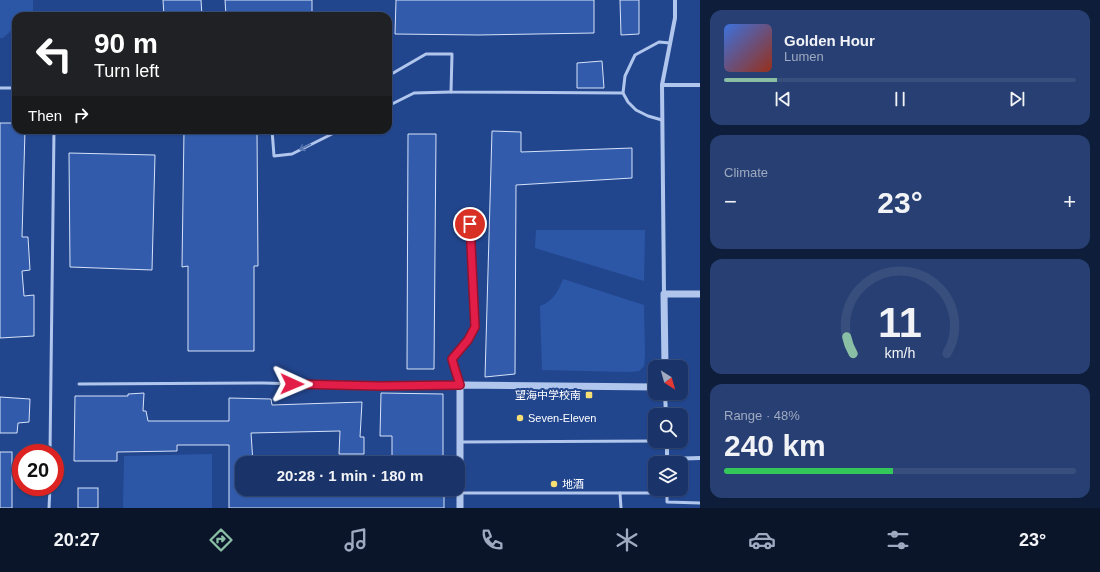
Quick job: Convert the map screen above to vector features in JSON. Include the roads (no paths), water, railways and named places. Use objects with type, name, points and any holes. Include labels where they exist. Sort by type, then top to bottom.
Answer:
[{"type":"street","points":[[665,360],[662,85],[675,18],[675,0]]},
{"type":"street","points":[[662,85],[700,85]]},
{"type":"street","points":[[664,294],[700,294]]},
{"type":"street","points":[[460,456],[460,385],[648,387]]},
{"type":"street","points":[[688,459],[700,458]]},
{"type":"street","points":[[460,496],[460,508]]},
{"type":"lane","points":[[662,120],[648,116],[636,110],[628,102],[623,93],[625,76],[635,55],[660,42],[670,43]]},
{"type":"lane","points":[[392,74],[426,54],[452,54],[451,92]]},
{"type":"lane","points":[[0,88],[12,88]]},
{"type":"lane","points":[[392,104],[414,94],[451,92],[623,93]]},
{"type":"lane","points":[[50,444],[54,134]]},
{"type":"lane","points":[[272,134],[274,156],[292,154],[332,134]]},
{"type":"lane","points":[[80,384],[263,383],[380,386],[460,385],[452,359],[468,340],[475,327],[470,224]]},
{"type":"lane","points":[[460,442],[648,441]]},
{"type":"lane","points":[[465,493],[648,492]]},
{"type":"lane","points":[[620,493],[621,508]]},
{"type":"lane","points":[[50,496],[50,508]]},
{"type":"lane","points":[[667,496],[667,502],[700,502]]},
{"type":"place","name":"望海中学校南","points":[[589,395]]},
{"type":"place","name":"Seven-Eleven","points":[[520,418]]},
{"type":"place","name":"地酒","points":[[554,484]]}]
